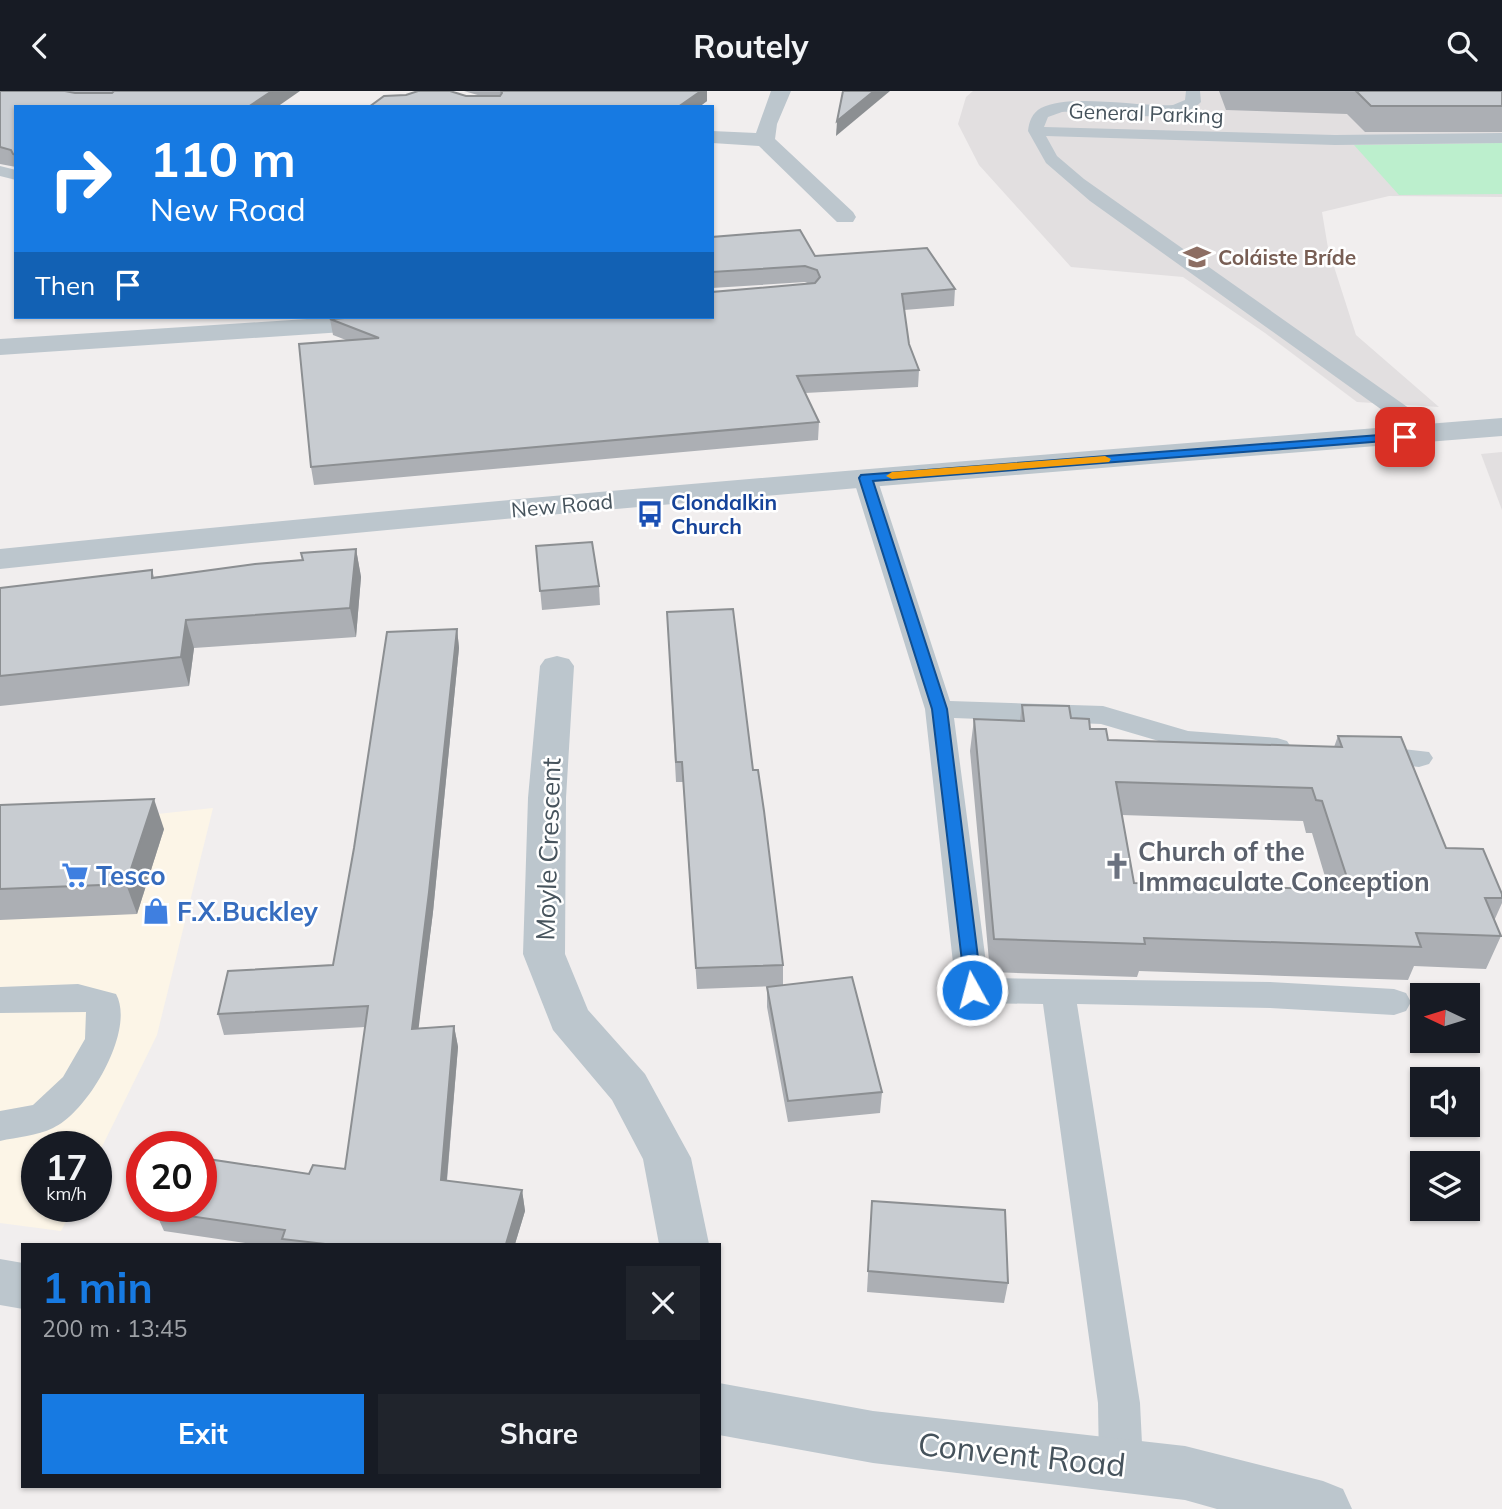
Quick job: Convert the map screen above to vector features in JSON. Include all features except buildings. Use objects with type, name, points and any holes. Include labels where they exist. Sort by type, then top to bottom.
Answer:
[{"type":"street","points":[[765,140],[767,124],[781,91]]},
{"type":"street","points":[[714,137],[765,140],[845,216]]},
{"type":"street","points":[[0,347],[98,329],[390,319]]},
{"type":"street","name":"New Road","points":[[0,559],[217,536],[866,478],[1502,428]]},
{"type":"street","name":"Moyle Crescent","points":[[557,666],[547,798],[544,954],[569,1018],[629,1087],[667,1158],[684,1243]]},
{"type":"street","points":[[0,1282],[21,1286]]},
{"type":"street","name":"Convent Road","points":[[721,1409],[873,1437],[1185,1473],[1323,1509]]},
{"type":"lane","points":[[1193,91],[1193,101],[1175,110],[1048,110],[1035,125],[1038,145],[1065,172],[1097,197],[1432,435]]},
{"type":"lane","name":"General Parking","points":[[1037,131],[1255,138],[1502,138]]},
{"type":"lane","points":[[866,478],[939,709],[972,990],[1270,995],[1394,1002]]},
{"type":"lane","points":[[939,709],[1103,715],[1186,740],[1309,750]]},
{"type":"lane","points":[[1336,752],[1419,758]]},
{"type":"lane","points":[[1058,991],[1119,1403],[1121,1464]]},
{"type":"lane","points":[[0,1000],[78,997],[104,1003],[102,1039],[76,1087],[43,1117],[0,1126]]},
{"type":"shaded area","name":"Coláiste Bríde","points":[[973,91],[1502,91],[1502,197],[1389,196],[1322,212],[1328,248],[1356,335],[1439,407],[1357,402],[1265,333],[1183,277],[1071,267],[979,165],[958,124],[966,97]]},
{"type":"shaded area","points":[[1502,452],[1502,510],[1481,454]]},
{"type":"shaded area","points":[[213,808],[157,1035],[110,1131],[21,1131],[21,1222],[66,1222],[61,1231],[0,1223],[0,831]]},
{"type":"green space","points":[[1502,143],[1502,194],[1399,195],[1354,145]]},
{"type":"slow traffic","points":[[892,476],[1105,459]]},
{"type":"place","name":"Coláiste Bríde","points":[[1197,257]]},
{"type":"place","name":"Clondalkin Church","points":[[650,514]]},
{"type":"place","name":"Church of the Immaculate Conception","points":[[1117,866]]},
{"type":"place","name":"Tesco","points":[[75,875]]},
{"type":"place","name":"F.X.Buckley","points":[[156,911]]},
{"type":"route","points":[[972,990],[939,709],[866,478],[1405,437]]}]
